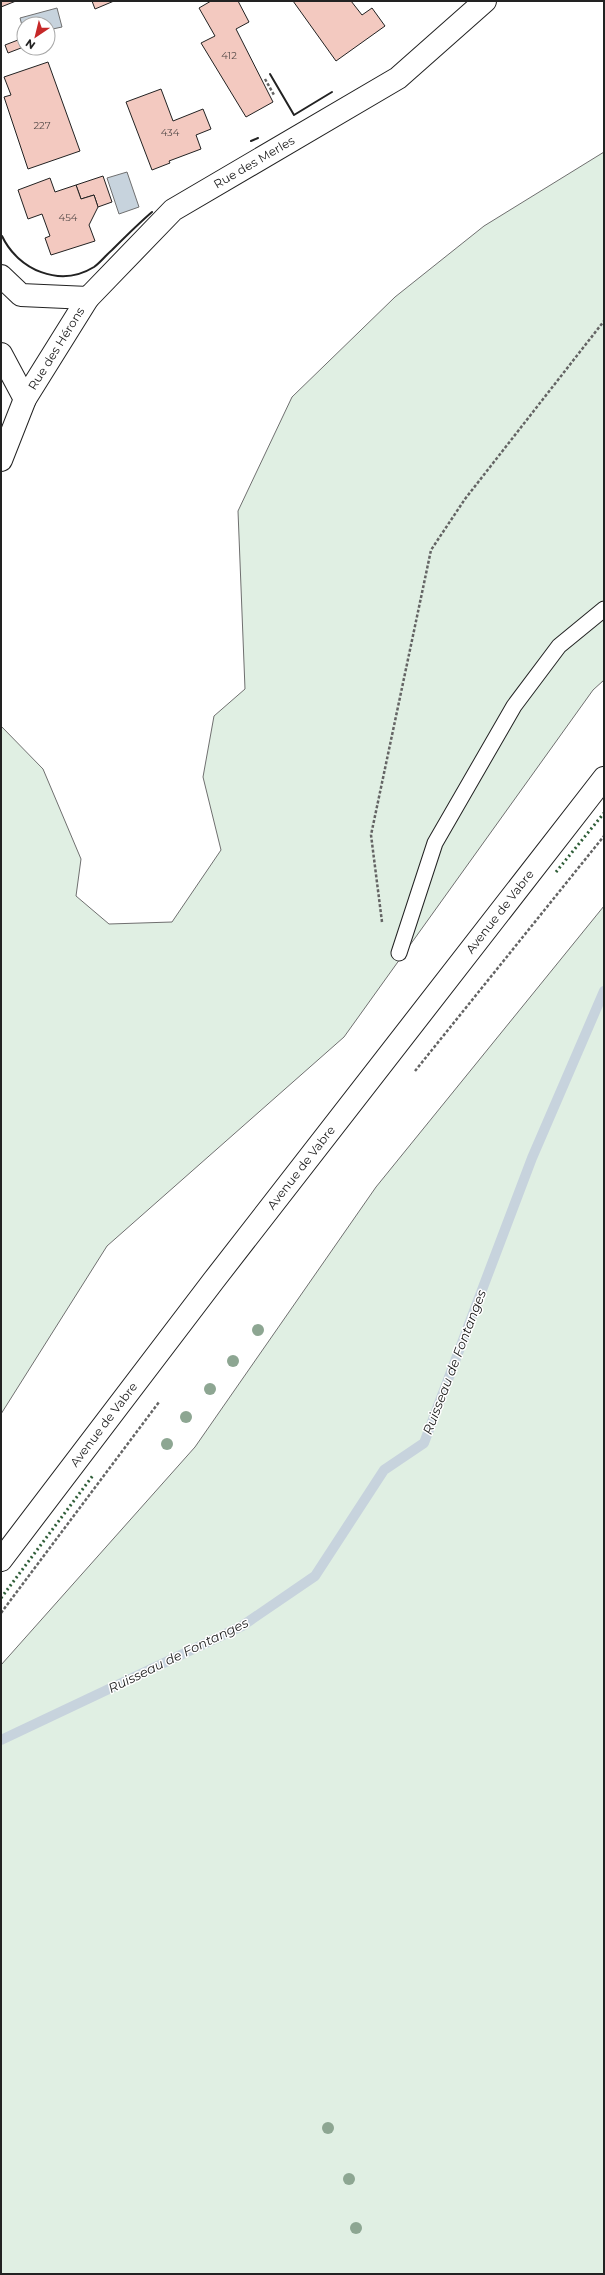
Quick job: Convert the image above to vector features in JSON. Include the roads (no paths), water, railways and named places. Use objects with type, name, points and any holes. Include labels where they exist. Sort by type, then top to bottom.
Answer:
[{"type":"main road","name":"Rue des Merles","points":[[88,298],[173,210],[398,78],[485,1]]},
{"type":"main road","points":[[1,276],[21,295],[88,298]]},
{"type":"main road","name":"Rue des Hérons","points":[[1,460],[25,399],[88,298]]},
{"type":"main road","name":"Rue des Hérons","points":[[1,354],[25,399]]},
{"type":"main road","name":"Avenue de Vabre","points":[[1,1560],[214,1280],[604,778]]},
{"type":"lane","points":[[399,953],[435,844],[514,706],[559,646],[604,609]]},
{"type":"waterway","name":"Ruisseau de Fontanges","points":[[1,1740],[242,1626],[315,1576],[384,1470],[424,1443],[532,1158],[604,991]]}]
